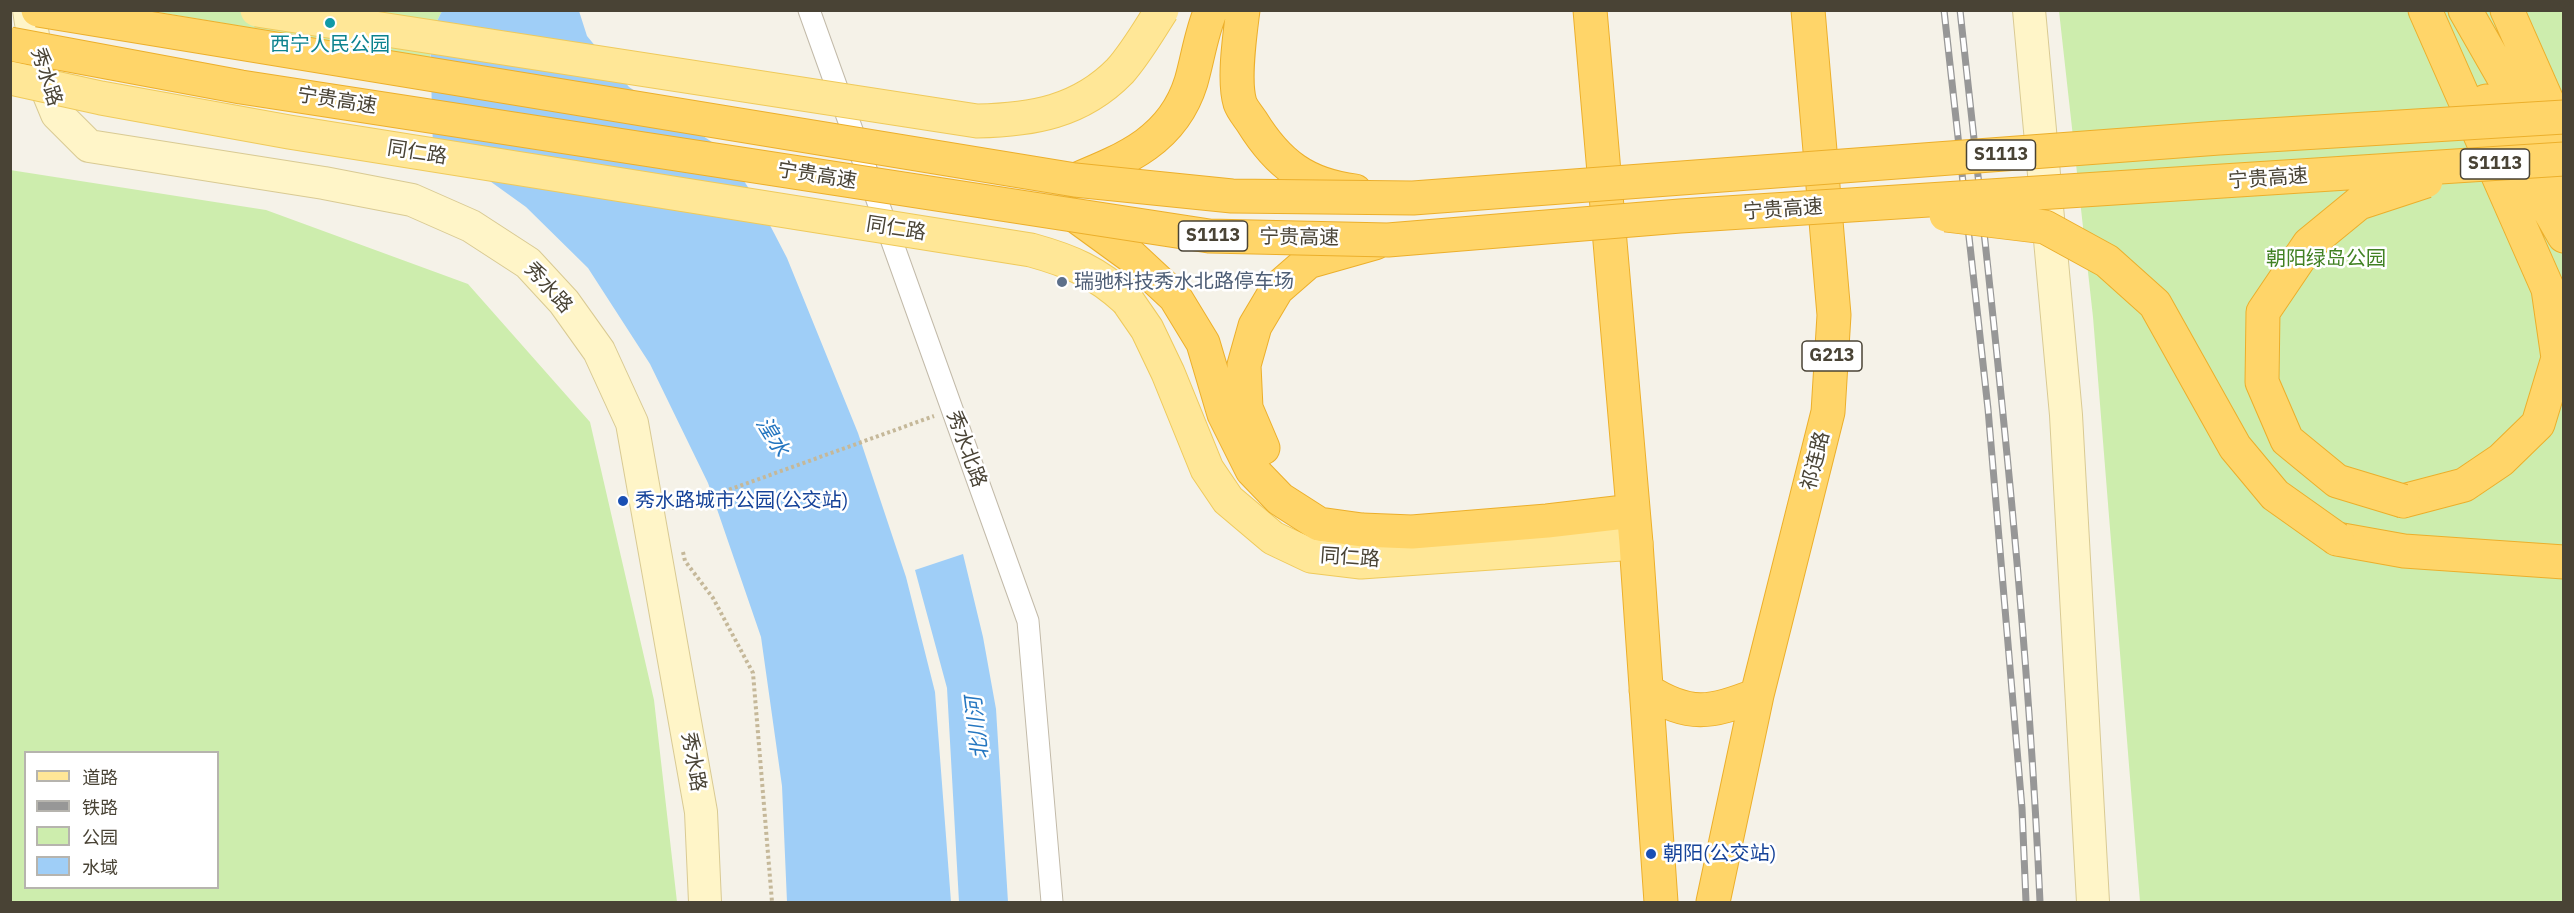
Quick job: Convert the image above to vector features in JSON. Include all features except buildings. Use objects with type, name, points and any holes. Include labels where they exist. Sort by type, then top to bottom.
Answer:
[{"type":"highway","name":"宁贵高速","points":[[38,10],[1075,180],[1232,196],[1413,198],[2219,138],[2554,116]]},
{"type":"highway","points":[[1075,180],[1128,158],[1155,140],[1177,112],[1190,84],[1211,10]]},
{"type":"highway","points":[[1244,10],[1237,52],[1240,103],[1267,146],[1292,168],[1325,187],[1413,198]]},
{"type":"highway","points":[[1590,10],[1633,500],[1661,903]]},
{"type":"highway","points":[[1593,45],[1616,10]]},
{"type":"highway","points":[[1788,10],[1809,24]]},
{"type":"highway","points":[[2424,10],[2487,150],[2492,160],[2497,171],[2507,193],[2517,214],[2548,289],[2558,358],[2538,424],[2501,460],[2464,485],[2403,501],[2337,482],[2287,440],[2262,382],[2263,312],[2309,244],[2359,203],[2432,178],[2455,174],[2488,167],[2500,165],[2511,163]]},
{"type":"highway","points":[[2434,10],[2564,236]]},
{"type":"highway","points":[[2465,10],[2564,183]]},
{"type":"highway","points":[[2506,10],[2564,139]]},
{"type":"highway","name":"祁连路","points":[[1713,903],[1757,695],[1828,412],[1834,315],[1809,24]]},
{"type":"highway","name":"宁贵高速","points":[[10,44],[241,87],[1209,236],[1388,240],[1680,216],[2564,159]]},
{"type":"highway","points":[[1680,216],[1958,215],[2045,227],[2107,261],[2155,304],[2235,447],[2275,495],[2337,539],[2404,551],[2564,562]]},
{"type":"highway","points":[[1076,216],[1131,256],[1175,297],[1203,343],[1235,411],[1263,449],[1292,485],[1329,505],[1356,514],[1398,515],[1536,502],[1633,500]]},
{"type":"highway","points":[[1235,411],[1255,326],[1277,289],[1308,262],[1388,240]]},
{"type":"highway","points":[[1646,690],[1670,705],[1694,710],[1727,706],[1757,695]]},
{"type":"main road","points":[[257,10],[977,121],[1019,120],[1058,111],[1095,92],[1121,70],[1162,10]]},
{"type":"main road","name":"同仁路","points":[[10,78],[101,98],[290,132],[1031,250],[1070,261],[1103,279],[1127,300],[1147,329],[1168,373],[1207,469],[1228,500],[1273,538],[1311,555],[1361,562],[1636,543]]},
{"type":"street","name":"秀水路","points":[[29,10],[38,68],[57,114],[89,146],[324,183],[412,200],[471,226],[528,263],[564,302],[599,351],[632,423],[665,514],[701,812],[705,903]]},
{"type":"street","name":"秀水北路","points":[[809,10],[951,410],[1029,621],[1052,903]]},
{"type":"street","points":[[2029,10],[2066,415],[2093,903]]},
{"type":"path","points":[[695,502],[951,410]]},
{"type":"path","points":[[682,550],[685,561],[713,598],[753,673],[772,903]]},
{"type":"green space","name":"西宁人民公园","points":[[151,11],[442,11],[430,35],[430,58]]},
{"type":"green space","name":"朝阳绿岛公园","points":[[2059,11],[2563,11],[2563,902],[2140,902],[2093,317]]},
{"type":"green space","points":[[10,170],[266,210],[468,284],[590,422],[654,700],[677,902],[11,902]]},
{"type":"water","name":"湟水","points":[[442,11],[579,11],[587,36],[629,87],[715,144],[730,159],[760,206],[787,258],[858,433],[906,577],[935,692],[951,902],[787,902],[782,786],[761,637],[708,483],[650,364],[588,268],[526,207],[487,179],[433,151],[430,35]]},
{"type":"water","name":"北川河","points":[[963,554],[983,637],[996,709],[1008,902],[959,902],[947,688],[915,570]]},
{"type":"railway","points":[[1944,10],[1988,409],[2022,808],[2026,902]]},
{"type":"railway","points":[[1960,10],[1996,344],[2017,567],[2027,679],[2040,902]]},
{"type":"place","name":"西宁人民公园","points":[[330,23]]},
{"type":"place","name":"瑞驰科技秀水北路停车场","points":[[1062,282]]},
{"type":"place","name":"秀水路城市公园(公交站)","points":[[623,501]]},
{"type":"place","name":"朝阳(公交站)","points":[[1651,854]]}]
